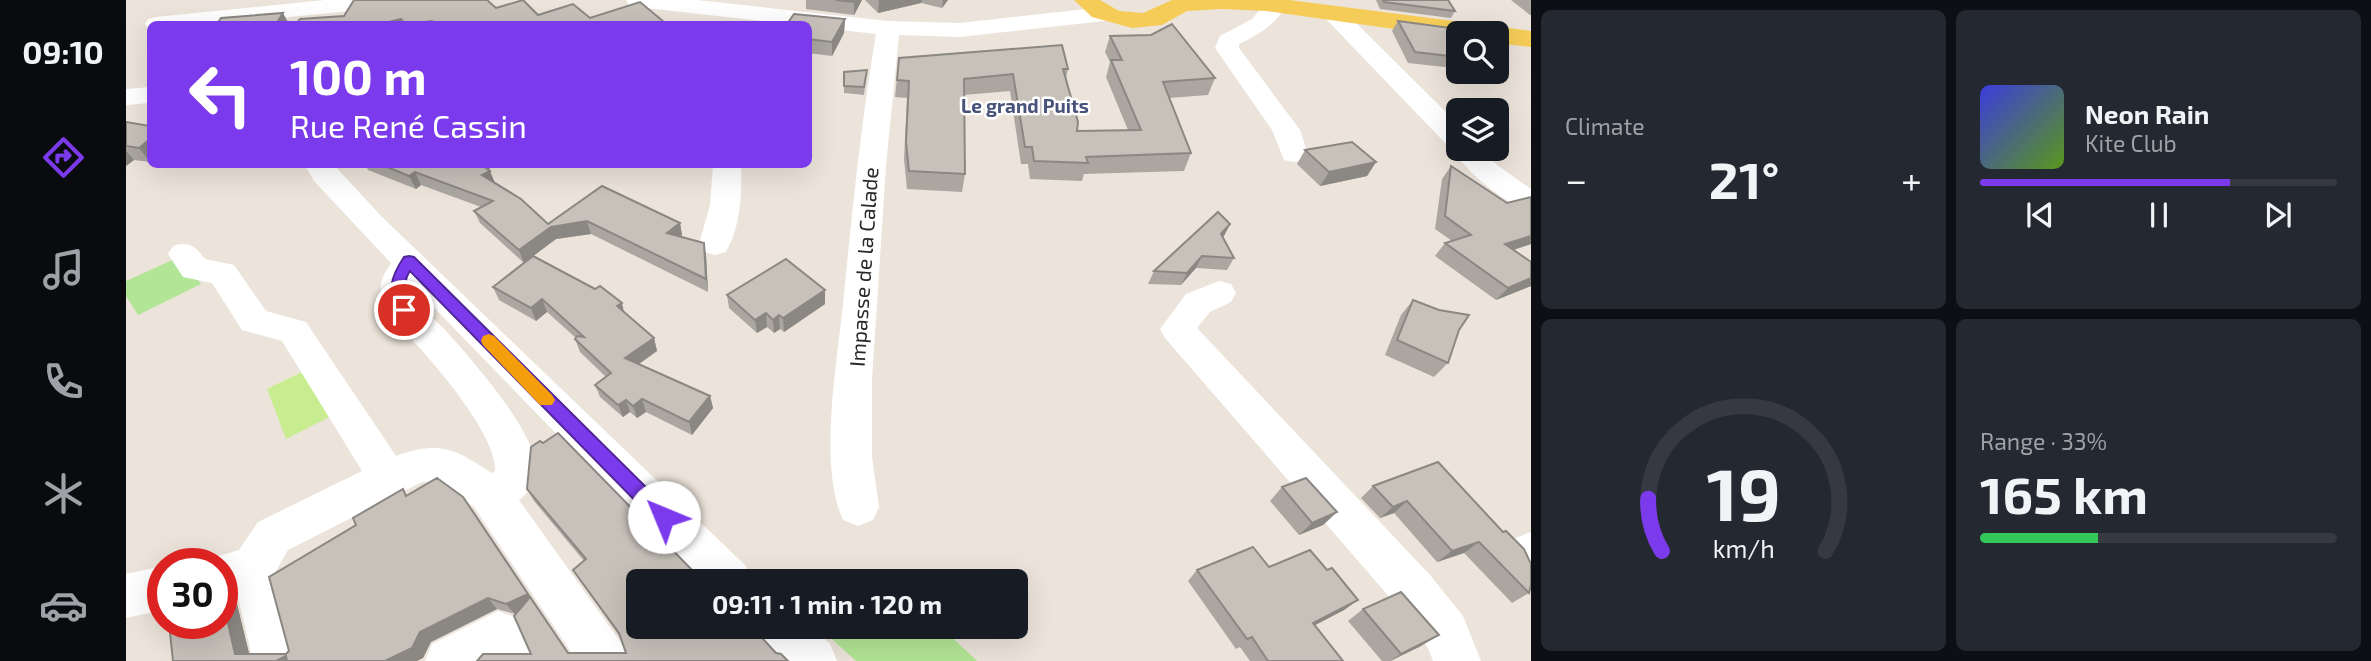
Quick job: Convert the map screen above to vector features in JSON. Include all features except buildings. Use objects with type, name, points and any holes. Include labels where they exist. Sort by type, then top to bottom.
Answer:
[{"type":"main road","points":[[1095,7],[1125,19],[1146,20],[1163,16],[1170,4],[1274,4],[1335,15],[1446,28]]},
{"type":"main road","points":[[1509,36],[1531,39]]},
{"type":"street","points":[[167,21],[314,0]]},
{"type":"street","points":[[176,21],[390,0]]},
{"type":"street","points":[[637,0],[888,28],[960,30],[1095,7]]},
{"type":"street","points":[[701,0],[863,19],[928,22],[1035,15],[1059,11],[1080,0]]},
{"type":"street","points":[[1274,4],[1269,17],[1255,28],[1227,41],[1227,48],[1286,130],[1294,154]]},
{"type":"street","points":[[733,21],[748,13]]},
{"type":"street","points":[[1335,15],[1446,128]]},
{"type":"street","name":"Impasse de la Calade","points":[[858,507],[850,455],[875,114],[888,28]]},
{"type":"street","points":[[126,97],[147,94]]},
{"type":"street","points":[[1477,161],[1486,171],[1527,200]]},
{"type":"street","points":[[320,168],[370,223],[718,569]]},
{"type":"street","points":[[715,244],[724,221],[727,168]]},
{"type":"street","points":[[184,254],[195,269],[222,273],[254,321],[295,331],[382,468],[393,475]]},
{"type":"street","points":[[409,261],[399,276],[397,292],[404,310],[430,335],[486,406],[512,450],[517,467],[515,476],[508,486],[489,494]]},
{"type":"street","points":[[1219,293],[1198,303],[1177,329],[1414,591],[1446,633],[1457,661]]},
{"type":"street","points":[[277,661],[252,552],[393,475],[421,464],[447,465],[489,494],[545,570],[605,661]]},
{"type":"street","points":[[126,596],[147,591]]},
{"type":"street","points":[[790,639],[813,661]]},
{"type":"street","points":[[449,661],[505,648]]},
{"type":"green space","points":[[181,256],[201,284],[138,315],[126,296],[126,281]]},
{"type":"green space","points":[[312,367],[339,412],[286,439],[267,389]]},
{"type":"green space","points":[[832,639],[954,639],[977,661],[856,661]]},
{"type":"slow traffic","points":[[489,341],[546,400]]},
{"type":"district","name":"Le grand Puits","points":[[1025,105]]},
{"type":"route","points":[[404,310],[397,292],[399,276],[409,261],[664,517]]}]
